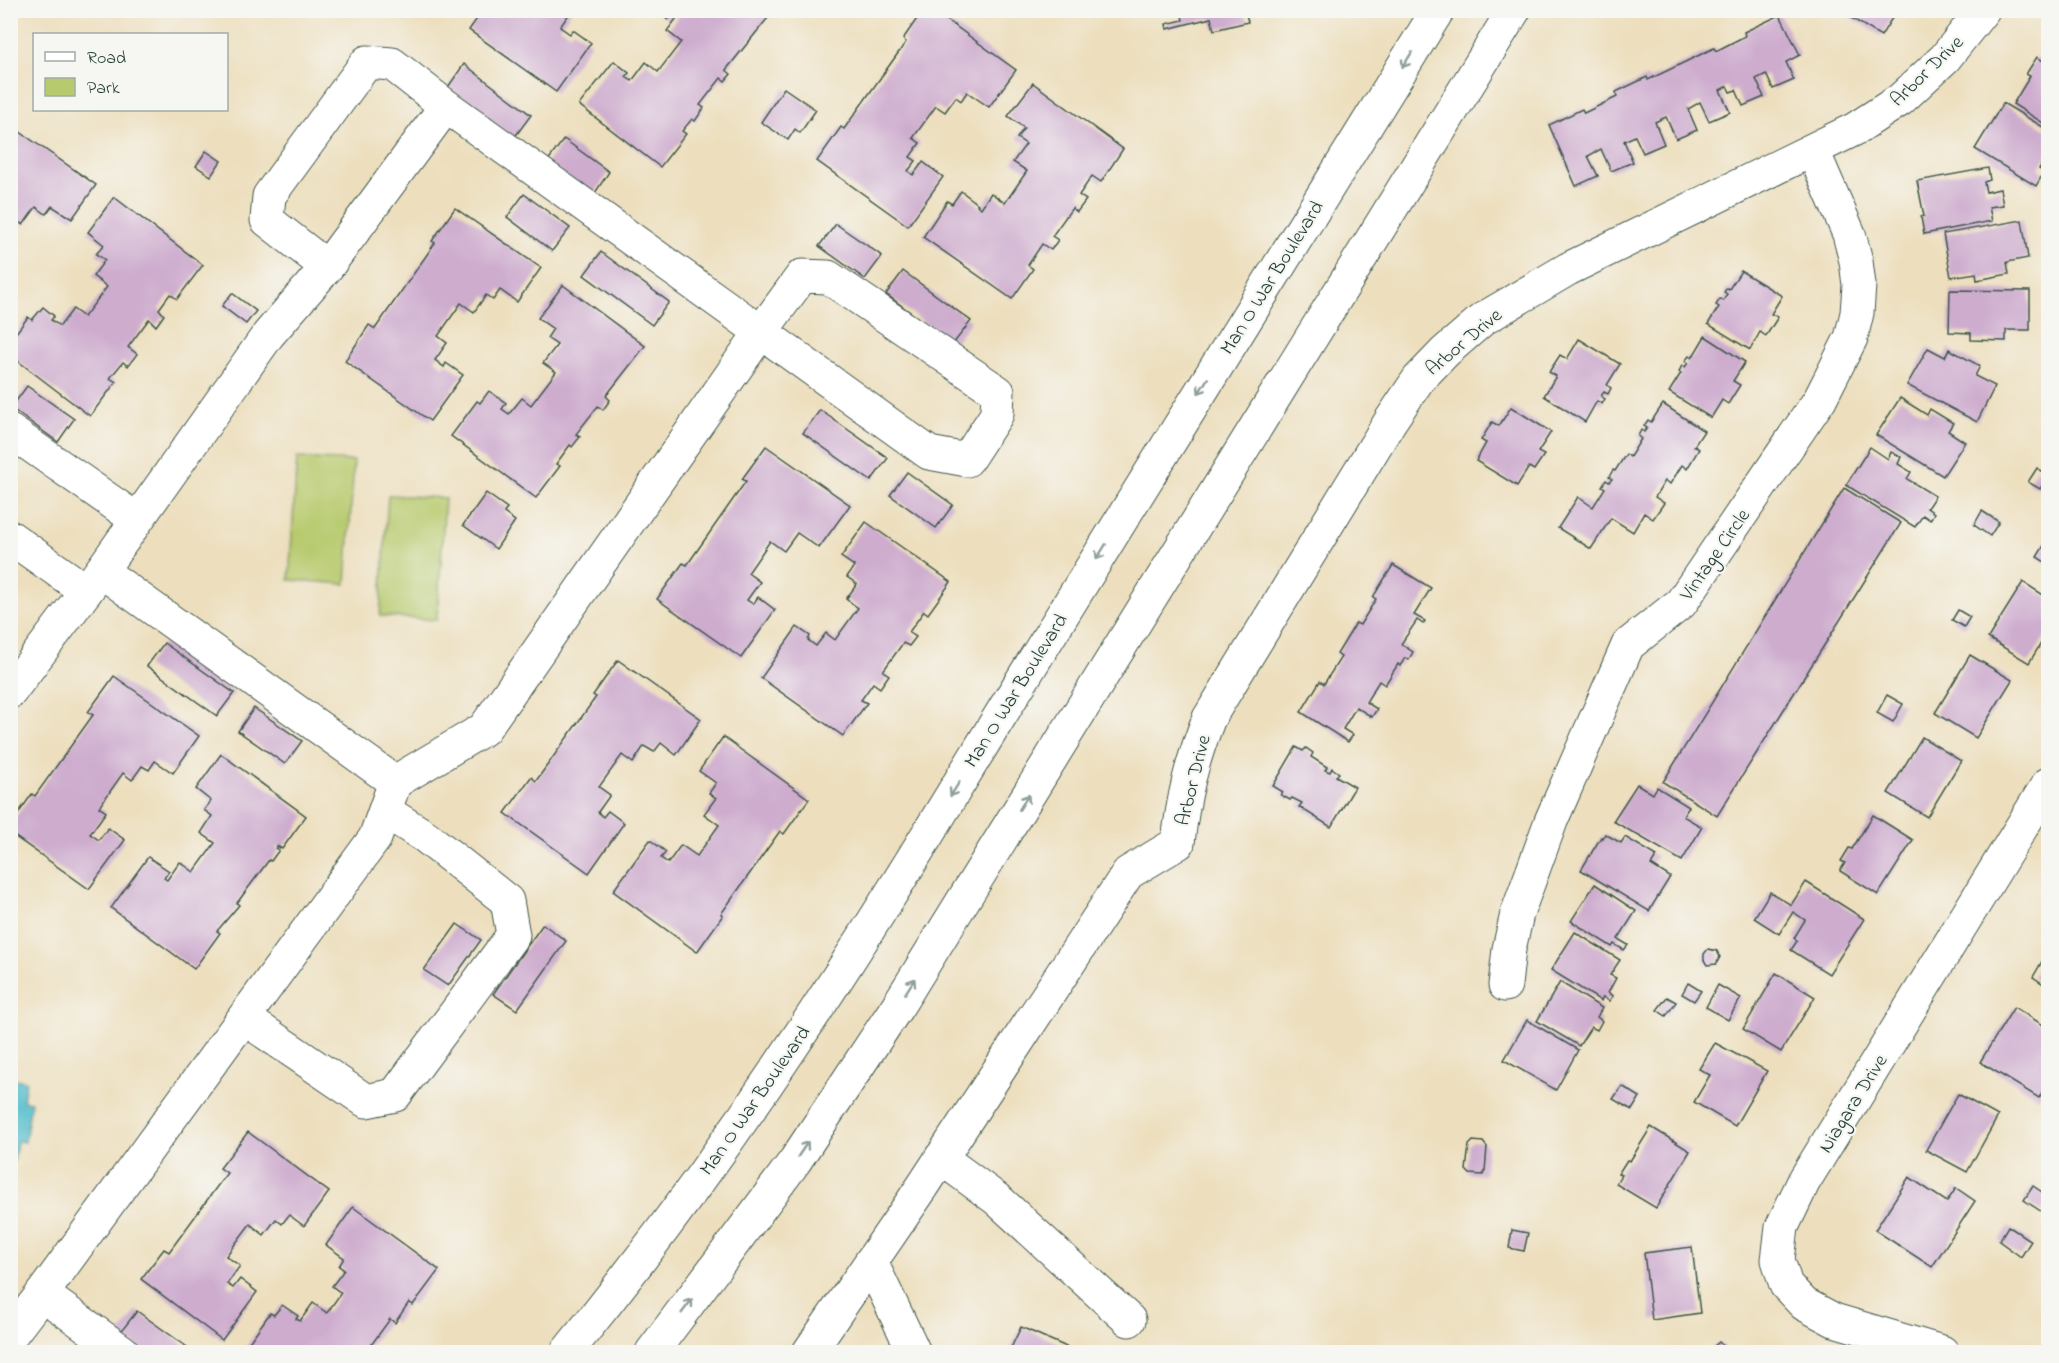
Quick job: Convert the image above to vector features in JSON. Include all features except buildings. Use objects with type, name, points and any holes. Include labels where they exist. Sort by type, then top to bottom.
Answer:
[{"type":"street","name":"Man O War Boulevard","points":[[567,1353],[714,1160],[793,1046],[880,910],[1213,369],[1438,10]]},
{"type":"street","points":[[652,1353],[795,1161],[899,1004],[1514,10]]},
{"type":"street","name":"Arbor Drive","points":[[941,1158],[1128,873],[1178,843],[1183,801],[1195,753],[1209,718],[1372,450],[1418,380],[1445,352],[1483,319],[1568,268],[1855,129],[1899,100],[1945,58],[1983,10]]},
{"type":"street","points":[[10,1336],[375,838],[390,797],[484,729],[761,332],[802,276],[828,277],[998,392],[997,414],[967,460],[929,453],[761,332],[446,106],[392,63],[367,62],[269,196],[267,220],[327,267]]},
{"type":"street","points":[[10,692],[93,581],[268,335],[327,267],[446,106]]},
{"type":"street","name":"Vintage Circle","points":[[1505,985],[1509,949],[1517,914],[1551,821],[1628,645],[1681,603],[1820,399],[1851,338],[1857,314],[1859,285],[1856,261],[1849,234],[1813,151]]},
{"type":"street","points":[[10,431],[136,519]]},
{"type":"street","points":[[10,537],[93,581],[390,797],[426,837],[507,902],[513,935],[395,1095],[366,1101],[244,1018]]},
{"type":"street","name":"Niagara Drive","points":[[1942,1353],[1834,1320],[1804,1304],[1786,1285],[1778,1260],[1782,1227],[1804,1180],[2049,784]]},
{"type":"street","points":[[809,1353],[941,1158],[998,1200],[1129,1320]]},
{"type":"street","points":[[871,1262],[914,1353]]},
{"type":"street","points":[[42,1294],[123,1353]]},
{"type":"green space","points":[[297,458],[354,461],[346,584],[289,580]]},
{"type":"green space","points":[[388,495],[445,498],[437,620],[380,616]]},
{"type":"water","points":[[11,1078],[26,1081],[23,1101],[31,1102],[25,1142],[17,1141],[14,1161],[10,1161]]}]
